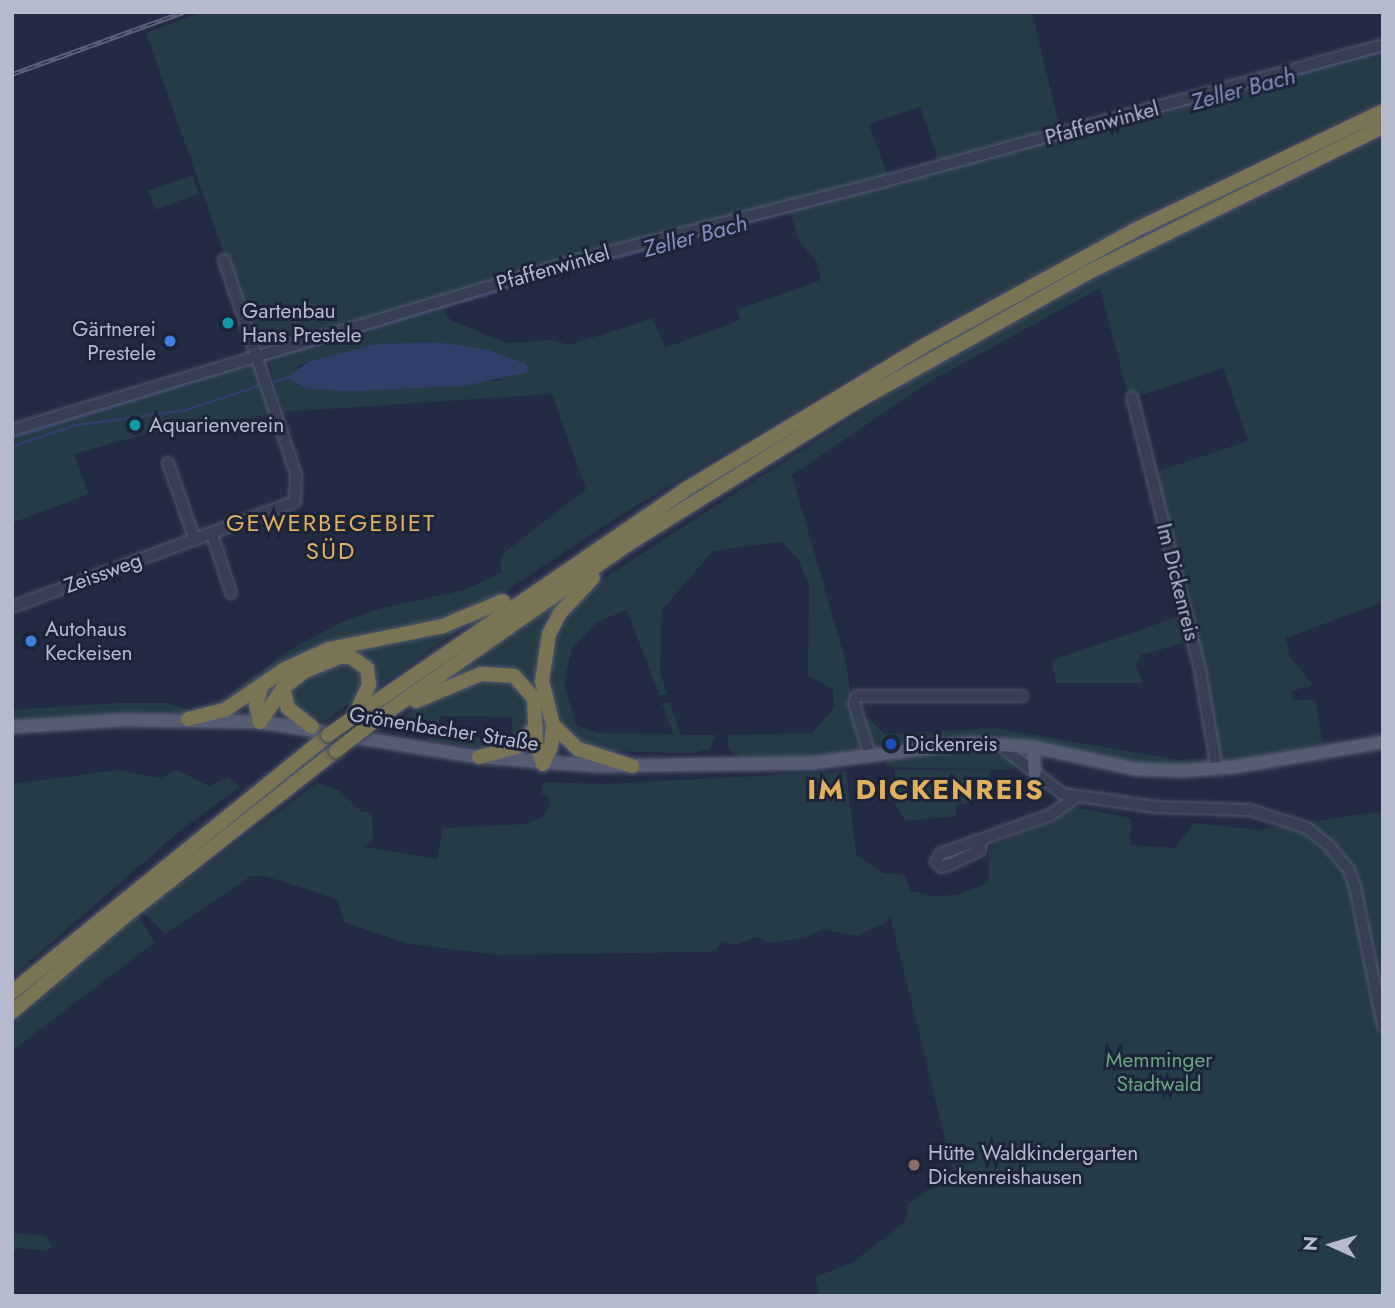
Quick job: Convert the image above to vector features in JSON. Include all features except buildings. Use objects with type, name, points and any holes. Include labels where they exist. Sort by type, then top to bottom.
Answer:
[{"type":"highway","points":[[12,992],[308,750],[545,583],[695,483],[936,338],[1137,229],[1383,111]]},
{"type":"highway","points":[[12,1012],[124,917],[376,720],[628,544],[951,348],[1149,240],[1383,127]]},
{"type":"highway","points":[[543,764],[551,747],[553,725],[542,681],[549,634],[584,583],[624,555],[628,544]]},
{"type":"highway","points":[[188,719],[225,710],[285,669],[329,649],[456,622],[494,607],[527,586],[545,583]]},
{"type":"highway","points":[[260,722],[283,688],[316,665],[351,657],[367,668],[369,678],[355,716]]},
{"type":"highway","points":[[376,720],[455,682],[497,672],[514,676],[530,689],[536,707],[537,753],[543,764]]},
{"type":"highway","points":[[260,722],[256,705],[261,687]]},
{"type":"highway","points":[[283,688],[288,708],[312,727]]},
{"type":"highway","points":[[553,725],[578,749],[632,766]]},
{"type":"highway","points":[[479,757],[517,747],[536,726]]},
{"type":"main road","name":"Grönenbacher Straße","points":[[12,727],[188,719],[260,722],[312,727],[479,757],[543,764],[632,766],[813,763],[942,745],[998,744],[1033,747],[1136,769],[1217,769],[1383,742]]},
{"type":"main road","points":[[1033,747],[1035,773]]},
{"type":"street","name":"Pfaffenwinkel","points":[[12,430],[259,359],[578,260],[901,177],[1383,44]]},
{"type":"street","points":[[224,260],[259,359]]},
{"type":"street","name":"Zeissweg","points":[[12,607],[295,502],[296,474],[259,359]]},
{"type":"street","name":"Im Dickenreis","points":[[1132,397],[1200,670],[1217,769]]},
{"type":"street","points":[[168,463],[195,540]]},
{"type":"street","points":[[212,534],[231,593]]},
{"type":"street","points":[[870,756],[854,703],[857,696],[1022,695]]},
{"type":"street","points":[[998,744],[1035,773],[1049,788],[1077,797],[1157,807],[1250,810],[1307,828],[1329,846],[1352,878],[1383,1026]]},
{"type":"street","points":[[980,842],[1050,815],[1077,797]]},
{"type":"green space","points":[[202,12],[1032,12],[1060,129],[939,163],[920,107],[869,124],[888,177],[586,254],[264,348],[257,346],[249,321],[254,319],[248,299],[241,301],[146,33]]},
{"type":"green space","points":[[1383,48],[1383,100],[1159,208],[924,334],[616,518],[489,602],[434,624],[356,636],[308,651],[230,703],[186,713],[12,722],[12,710],[117,703],[168,703],[190,710],[215,705],[289,650],[342,622],[378,609],[464,590],[501,573],[501,555],[586,489],[552,394],[283,412],[268,358],[442,304],[450,320],[507,343],[553,340],[569,345],[653,318],[665,348],[740,320],[737,310],[821,280],[817,262],[799,241],[789,209]],"holes":[[[436,342],[503,380],[419,388],[298,386],[297,366],[376,344]]]},
{"type":"green space","points":[[1383,137],[1383,602],[1286,638],[1290,657],[1313,685],[1291,691],[1293,701],[1315,699],[1323,744],[1220,764],[1153,473],[1248,441],[1223,368],[1129,399],[1100,288],[934,379],[792,475],[845,660],[861,752],[802,759],[740,757],[729,750],[728,735],[812,733],[834,708],[833,690],[808,675],[809,586],[798,559],[782,542],[713,551],[662,610],[660,673],[668,695],[659,695],[627,610],[597,622],[572,649],[564,683],[576,725],[597,733],[673,734],[662,703],[670,703],[681,735],[716,735],[710,749],[692,753],[601,751],[569,735],[552,699],[553,646],[573,610],[607,576],[901,386],[1107,272]]},
{"type":"green space","points":[[192,175],[199,194],[155,210],[148,191]]},
{"type":"green space","points":[[254,361],[273,414],[150,433],[74,454],[89,494],[12,523],[12,432]]},
{"type":"green space","points":[[564,597],[548,627],[548,744],[540,749],[540,702],[526,678],[495,667],[447,678]]},
{"type":"green space","points":[[1183,615],[1191,641],[1141,655],[1136,666],[1143,683],[1056,683],[1052,660]]},
{"type":"green space","points":[[472,621],[371,692],[374,682],[337,653],[264,711],[261,698],[270,686],[320,656]]},
{"type":"green space","points":[[352,661],[365,676],[359,696],[324,722],[293,707],[290,697],[298,680],[326,666]]},
{"type":"green space","points":[[505,677],[528,696],[532,718],[522,738],[492,750],[428,741],[433,729],[438,730],[438,736],[511,739],[512,717],[440,716],[439,722],[423,724],[415,735],[394,724],[420,704],[461,684]]},
{"type":"green space","points":[[869,718],[884,734],[995,728],[1180,760],[1213,757],[1213,761],[1209,766],[1142,764],[1001,738],[899,744],[897,740],[873,748],[861,719]]},
{"type":"green space","points":[[965,749],[1004,756],[1020,765],[1009,770],[885,767],[888,758]]},
{"type":"green space","points":[[118,770],[160,778],[177,770],[209,786],[229,777],[240,787],[182,829],[12,977],[12,784]]},
{"type":"green space","points":[[895,770],[990,770],[989,782],[975,783],[976,803],[956,804],[956,816],[906,821],[895,804]]},
{"type":"green space","name":"Memminger Stadtwald","points":[[846,771],[856,854],[883,873],[905,875],[910,891],[933,896],[957,895],[982,885],[989,878],[989,849],[994,844],[1055,820],[1073,807],[1131,818],[1130,845],[1175,848],[1194,823],[1259,830],[1383,811],[1383,1296],[820,1296],[815,1277],[852,1263],[905,1222],[908,1204],[922,1193],[955,1179],[890,916],[885,923],[857,936],[823,929],[805,938],[768,943],[757,937],[736,945],[722,941],[716,950],[707,952],[498,955],[409,944],[344,922],[338,900],[265,876],[251,876],[165,934],[143,912],[317,783],[340,791],[361,811],[372,813],[373,840],[365,847],[437,859],[443,828],[525,824],[542,818],[550,805],[549,797],[541,794],[543,782],[605,784]]},
{"type":"green space","points":[[138,915],[155,942],[12,1051],[12,1024]]},
{"type":"green space","points":[[12,1233],[46,1236],[52,1246],[47,1251],[17,1248],[12,1254]]},
{"type":"water","points":[[436,342],[489,350],[526,364],[528,372],[464,386],[354,391],[308,389],[291,381],[289,375],[310,361],[376,344]]},
{"type":"waterway","name":"Zeller Bach","points":[[266,359],[550,275],[1383,51]]},
{"type":"waterway","name":"Zeller Bach","points":[[12,437],[226,371]]},
{"type":"waterway","name":"Zeller Bach","points":[[275,381],[289,377]]},
{"type":"waterway","name":"Zeller Bach","points":[[12,446],[74,425],[184,410],[257,386]]},
{"type":"railway","points":[[12,74],[183,12]]},
{"type":"place","name":"Gartenbau Hans Prestele","points":[[228,323]]},
{"type":"place","name":"Gärtnerei Prestele","points":[[170,341]]},
{"type":"place","name":"Aquarienverein","points":[[135,425]]},
{"type":"place","name":"Autohaus Keckeisen","points":[[31,641]]},
{"type":"place","name":"Dickenreis","points":[[891,744]]},
{"type":"place","name":"Hütte Waldkindergarten Dickenreishausen","points":[[914,1165]]},
{"type":"district","name":"GEWERBEGEBIET SÜD","points":[[331,537]]},
{"type":"district","name":"IM DICKENREIS","points":[[926,790]]}]
